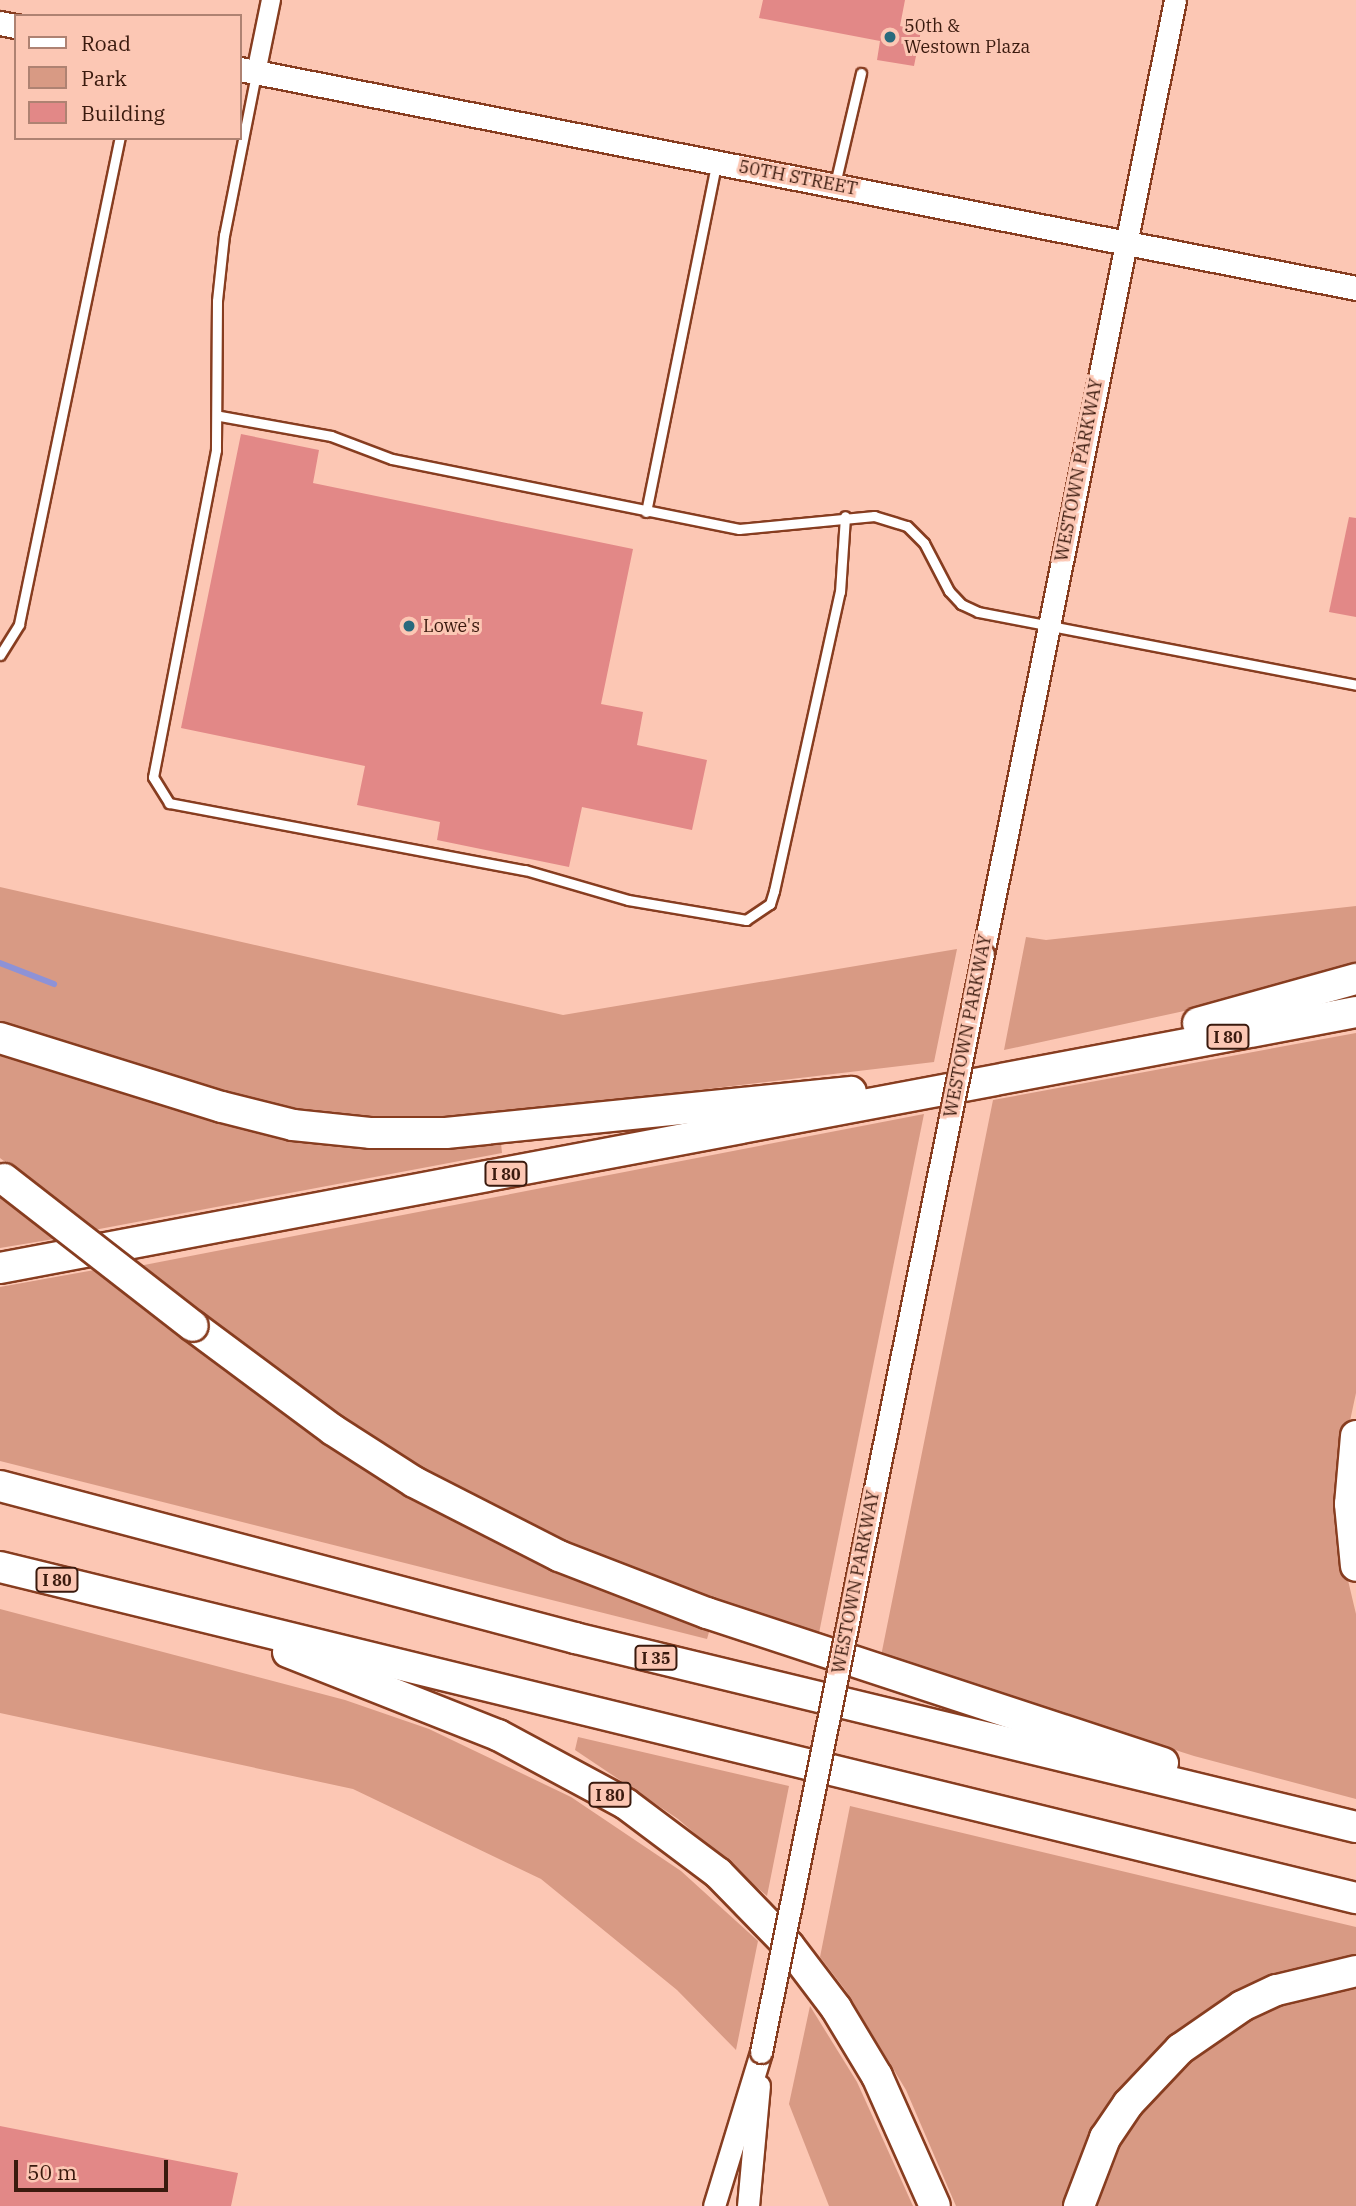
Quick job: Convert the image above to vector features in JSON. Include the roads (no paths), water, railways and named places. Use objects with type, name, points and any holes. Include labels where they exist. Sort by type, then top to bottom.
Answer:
[{"type":"highway","points":[[1100,1061],[1140,1037],[1356,979]]},
{"type":"highway","name":"I 80","points":[[0,1268],[1356,1012]]},
{"type":"highway","points":[[0,1038],[222,1107],[293,1125],[370,1133],[446,1133],[1012,1078]]},
{"type":"highway","points":[[2,1177],[193,1326],[333,1430],[402,1475],[559,1556],[707,1613],[1028,1716],[1316,1817]]},
{"type":"highway","points":[[1356,1436],[1350,1504],[1356,1566]]},
{"type":"highway","name":"I 35","points":[[0,1486],[562,1634],[1356,1827]]},
{"type":"highway","name":"I 80","points":[[0,1567],[115,1594],[380,1686],[498,1735],[626,1804],[718,1873],[789,1946],[836,2008],[877,2076],[935,2206]]},
{"type":"highway","points":[[115,1594],[1356,1898]]},
{"type":"highway","points":[[1079,2206],[1105,2138],[1128,2104],[1180,2049],[1242,2006],[1277,1990],[1356,1971]]},
{"type":"main road","name":"50TH STREET","points":[[248,71],[1356,288]]},
{"type":"street","points":[[248,71],[271,0]]},
{"type":"street","name":"WESTOWN PARKWAY","points":[[714,2206],[761,2052],[1175,0]]},
{"type":"street","name":"WESTOWN PARKWAY","points":[[748,2206],[761,2052]]},
{"type":"lane","points":[[242,112],[248,71]]},
{"type":"lane","points":[[835,185],[861,73]]},
{"type":"lane","points":[[0,655],[19,624],[120,140]]},
{"type":"lane","points":[[238,140],[217,301],[213,365],[220,416],[153,777],[160,794],[169,803],[525,870],[628,900],[724,920],[746,920],[759,914],[774,891],[840,592],[845,516]]},
{"type":"lane","points":[[646,512],[716,162]]},
{"type":"lane","points":[[220,416],[331,436],[392,459],[739,529],[845,516],[874,516],[907,526],[925,543],[949,591],[961,604],[978,612],[1356,685]]},
{"type":"waterway","points":[[0,963],[54,984]]},
{"type":"place","name":"50th & Westown Plaza","points":[[890,37]]},
{"type":"place","name":"Lowe's","points":[[409,626]]}]
